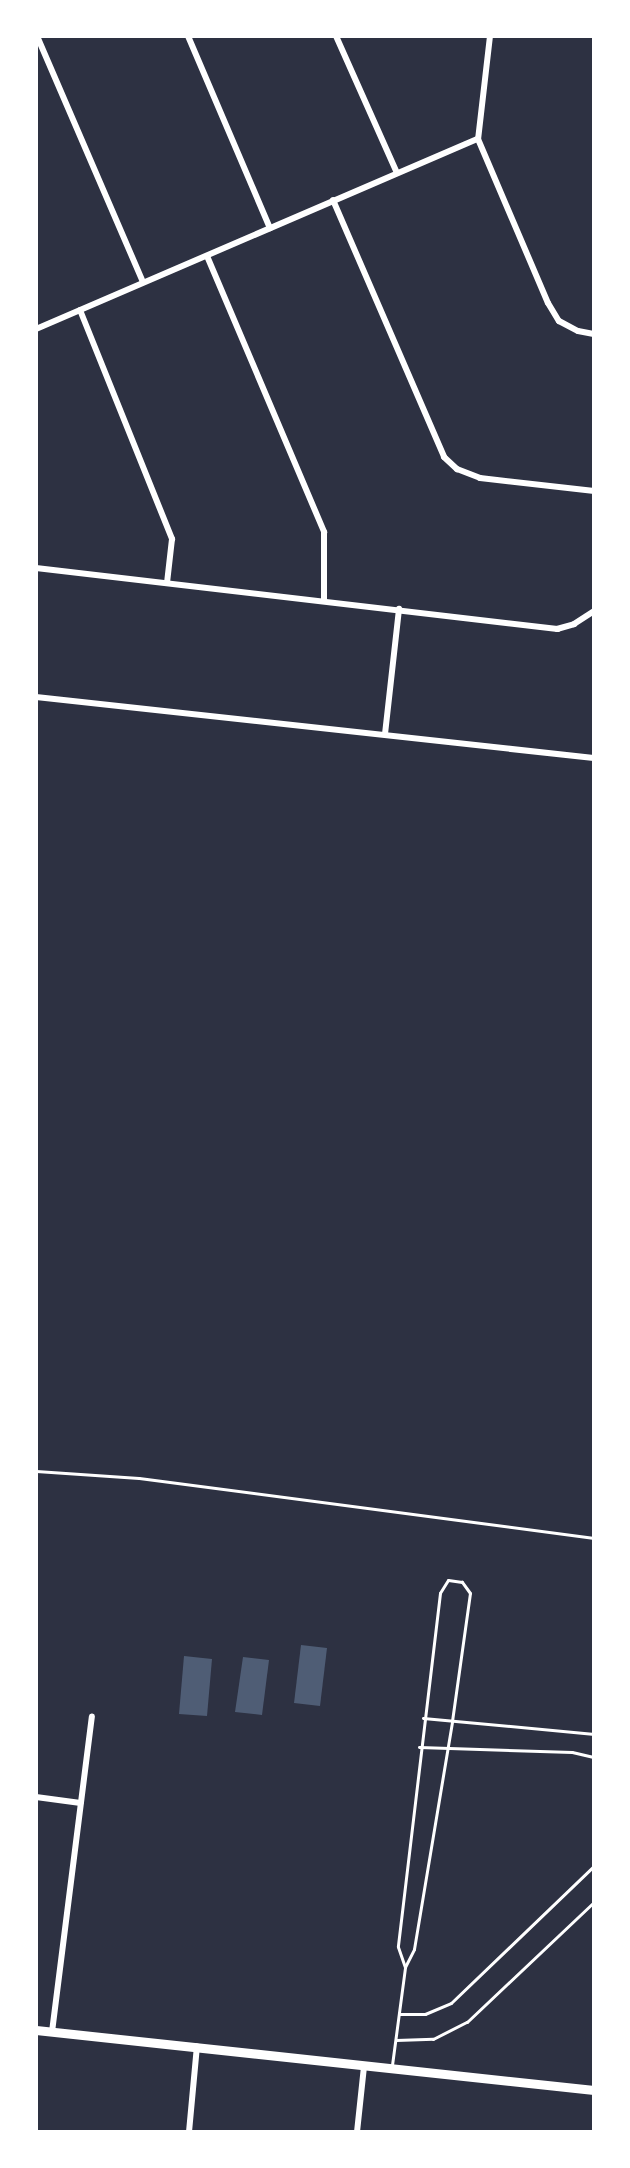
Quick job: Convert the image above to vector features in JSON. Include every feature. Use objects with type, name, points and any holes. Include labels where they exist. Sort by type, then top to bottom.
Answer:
[{"type":"main road","points":[[36,2030],[594,2090]]},
{"type":"street","points":[[37,36],[143,282]]},
{"type":"street","points":[[188,36],[270,228]]},
{"type":"street","points":[[336,36],[397,173]]},
{"type":"street","points":[[490,36],[478,139],[548,303],[559,321],[578,331],[594,334]]},
{"type":"street","points":[[36,329],[478,139]]},
{"type":"street","points":[[333,200],[444,457],[457,469],[480,478],[594,491]]},
{"type":"street","points":[[207,256],[324,532],[324,600]]},
{"type":"street","points":[[80,310],[172,539],[167,583]]},
{"type":"street","points":[[36,568],[557,629],[586,619],[594,611]]},
{"type":"street","points":[[385,734],[399,609]]},
{"type":"street","points":[[36,697],[594,758]]},
{"type":"street","points":[[52,2032],[92,1717]]},
{"type":"street","points":[[36,1797],[81,1803]]},
{"type":"street","points":[[189,2132],[197,2046]]},
{"type":"street","points":[[357,2132],[364,2066]]},
{"type":"lane","points":[[36,1471],[139,1478],[594,1538]]},
{"type":"lane","points":[[392,2068],[405,1967],[414,1949],[470,1593],[462,1582],[448,1580],[440,1593],[419,1747],[398,1947],[405,1967]]},
{"type":"lane","points":[[423,1718],[594,1734]]},
{"type":"lane","points":[[419,1747],[572,1752],[594,1757]]},
{"type":"lane","points":[[399,2014],[425,2014],[451,2003],[594,1866]]},
{"type":"lane","points":[[396,2040],[433,2039],[467,2022],[594,1902]]},
{"type":"water","points":[[301,1645],[327,1648],[320,1706],[294,1703]]},
{"type":"water","points":[[184,1656],[212,1659],[207,1716],[179,1714]]},
{"type":"water","points":[[243,1657],[269,1660],[262,1715],[235,1712]]}]
